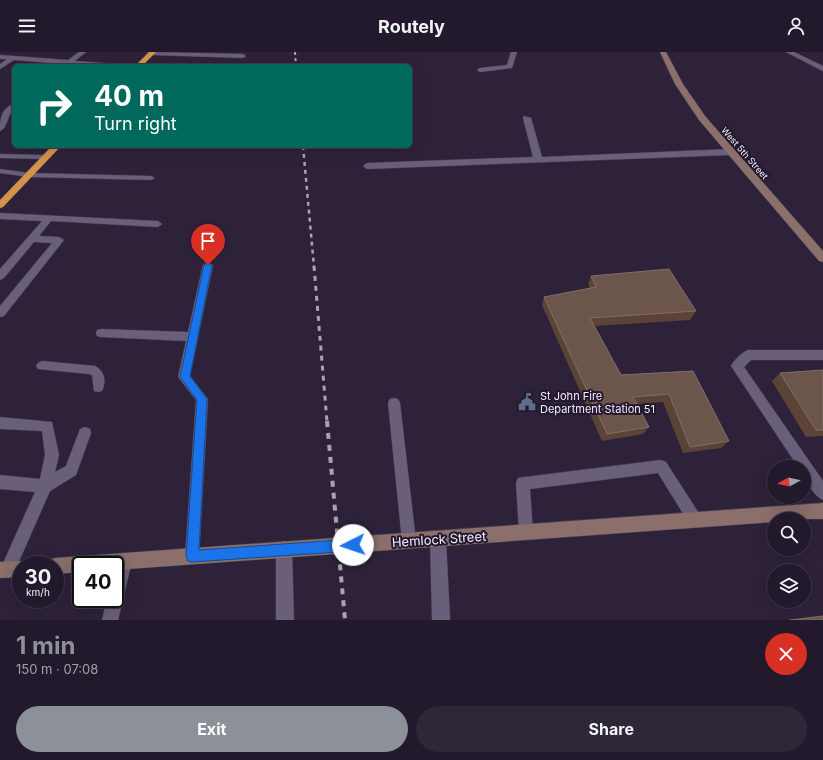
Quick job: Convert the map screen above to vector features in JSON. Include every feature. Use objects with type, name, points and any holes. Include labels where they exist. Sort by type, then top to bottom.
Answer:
[{"type":"highway","points":[[140,64],[152,52]]},
{"type":"highway","points":[[0,205],[55,148]]},
{"type":"street","points":[[480,70],[510,67],[514,52]]},
{"type":"street","name":"West 5th Street","points":[[663,52],[689,99],[731,152],[823,258]]},
{"type":"street","points":[[790,52],[823,69]]},
{"type":"street","points":[[527,118],[538,159]]},
{"type":"street","points":[[367,166],[731,152]]},
{"type":"street","name":"Hemlock Street","points":[[124,561],[823,511]]},
{"type":"street","points":[[438,539],[441,620]]},
{"type":"street","points":[[284,550],[285,620]]},
{"type":"lane","points":[[0,67],[22,52]]},
{"type":"lane","points":[[74,52],[82,52]]},
{"type":"lane","points":[[0,57],[66,64],[82,52]]},
{"type":"lane","points":[[152,52],[243,56]]},
{"type":"lane","points":[[0,129],[7,111],[12,107]]},
{"type":"lane","points":[[0,156],[45,158]]},
{"type":"lane","points":[[0,171],[29,175],[151,178]]},
{"type":"lane","points":[[0,216],[158,224]]},
{"type":"lane","points":[[0,276],[49,218]]},
{"type":"lane","points":[[0,313],[59,240],[32,239]]},
{"type":"lane","points":[[192,556],[202,399],[184,377],[208,265]]},
{"type":"lane","points":[[101,333],[193,337]]},
{"type":"lane","points":[[823,355],[748,355],[737,366],[823,493]]},
{"type":"lane","points":[[42,366],[91,369],[98,373],[98,387]]},
{"type":"lane","points":[[394,403],[409,541]]},
{"type":"lane","points":[[0,423],[48,426],[52,455],[44,486],[10,570]]},
{"type":"lane","points":[[0,482],[44,486],[71,470],[85,433]]},
{"type":"lane","points":[[526,532],[523,483],[661,466],[696,520]]},
{"type":"lane","points":[[110,620],[113,608]]},
{"type":"building","points":[[669,269],[696,311],[590,318],[621,375],[693,371],[729,441],[690,447],[669,394],[633,397],[649,427],[607,434],[544,297],[596,287],[591,276]]},
{"type":"building","points":[[823,370],[823,430],[816,430],[780,373]]},
{"type":"building","points":[[823,616],[823,620],[790,620]]},
{"type":"railway","points":[[295,52],[296,64]]},
{"type":"railway","points":[[303,148],[314,267]]},
{"type":"railway","points":[[314,266],[327,422]]},
{"type":"railway","points":[[327,421],[345,620]]},
{"type":"place","name":"St John Fire Department Station 51","points":[[527,402]]},
{"type":"route","points":[[208,265],[184,377],[202,399],[192,556],[353,545]]}]
